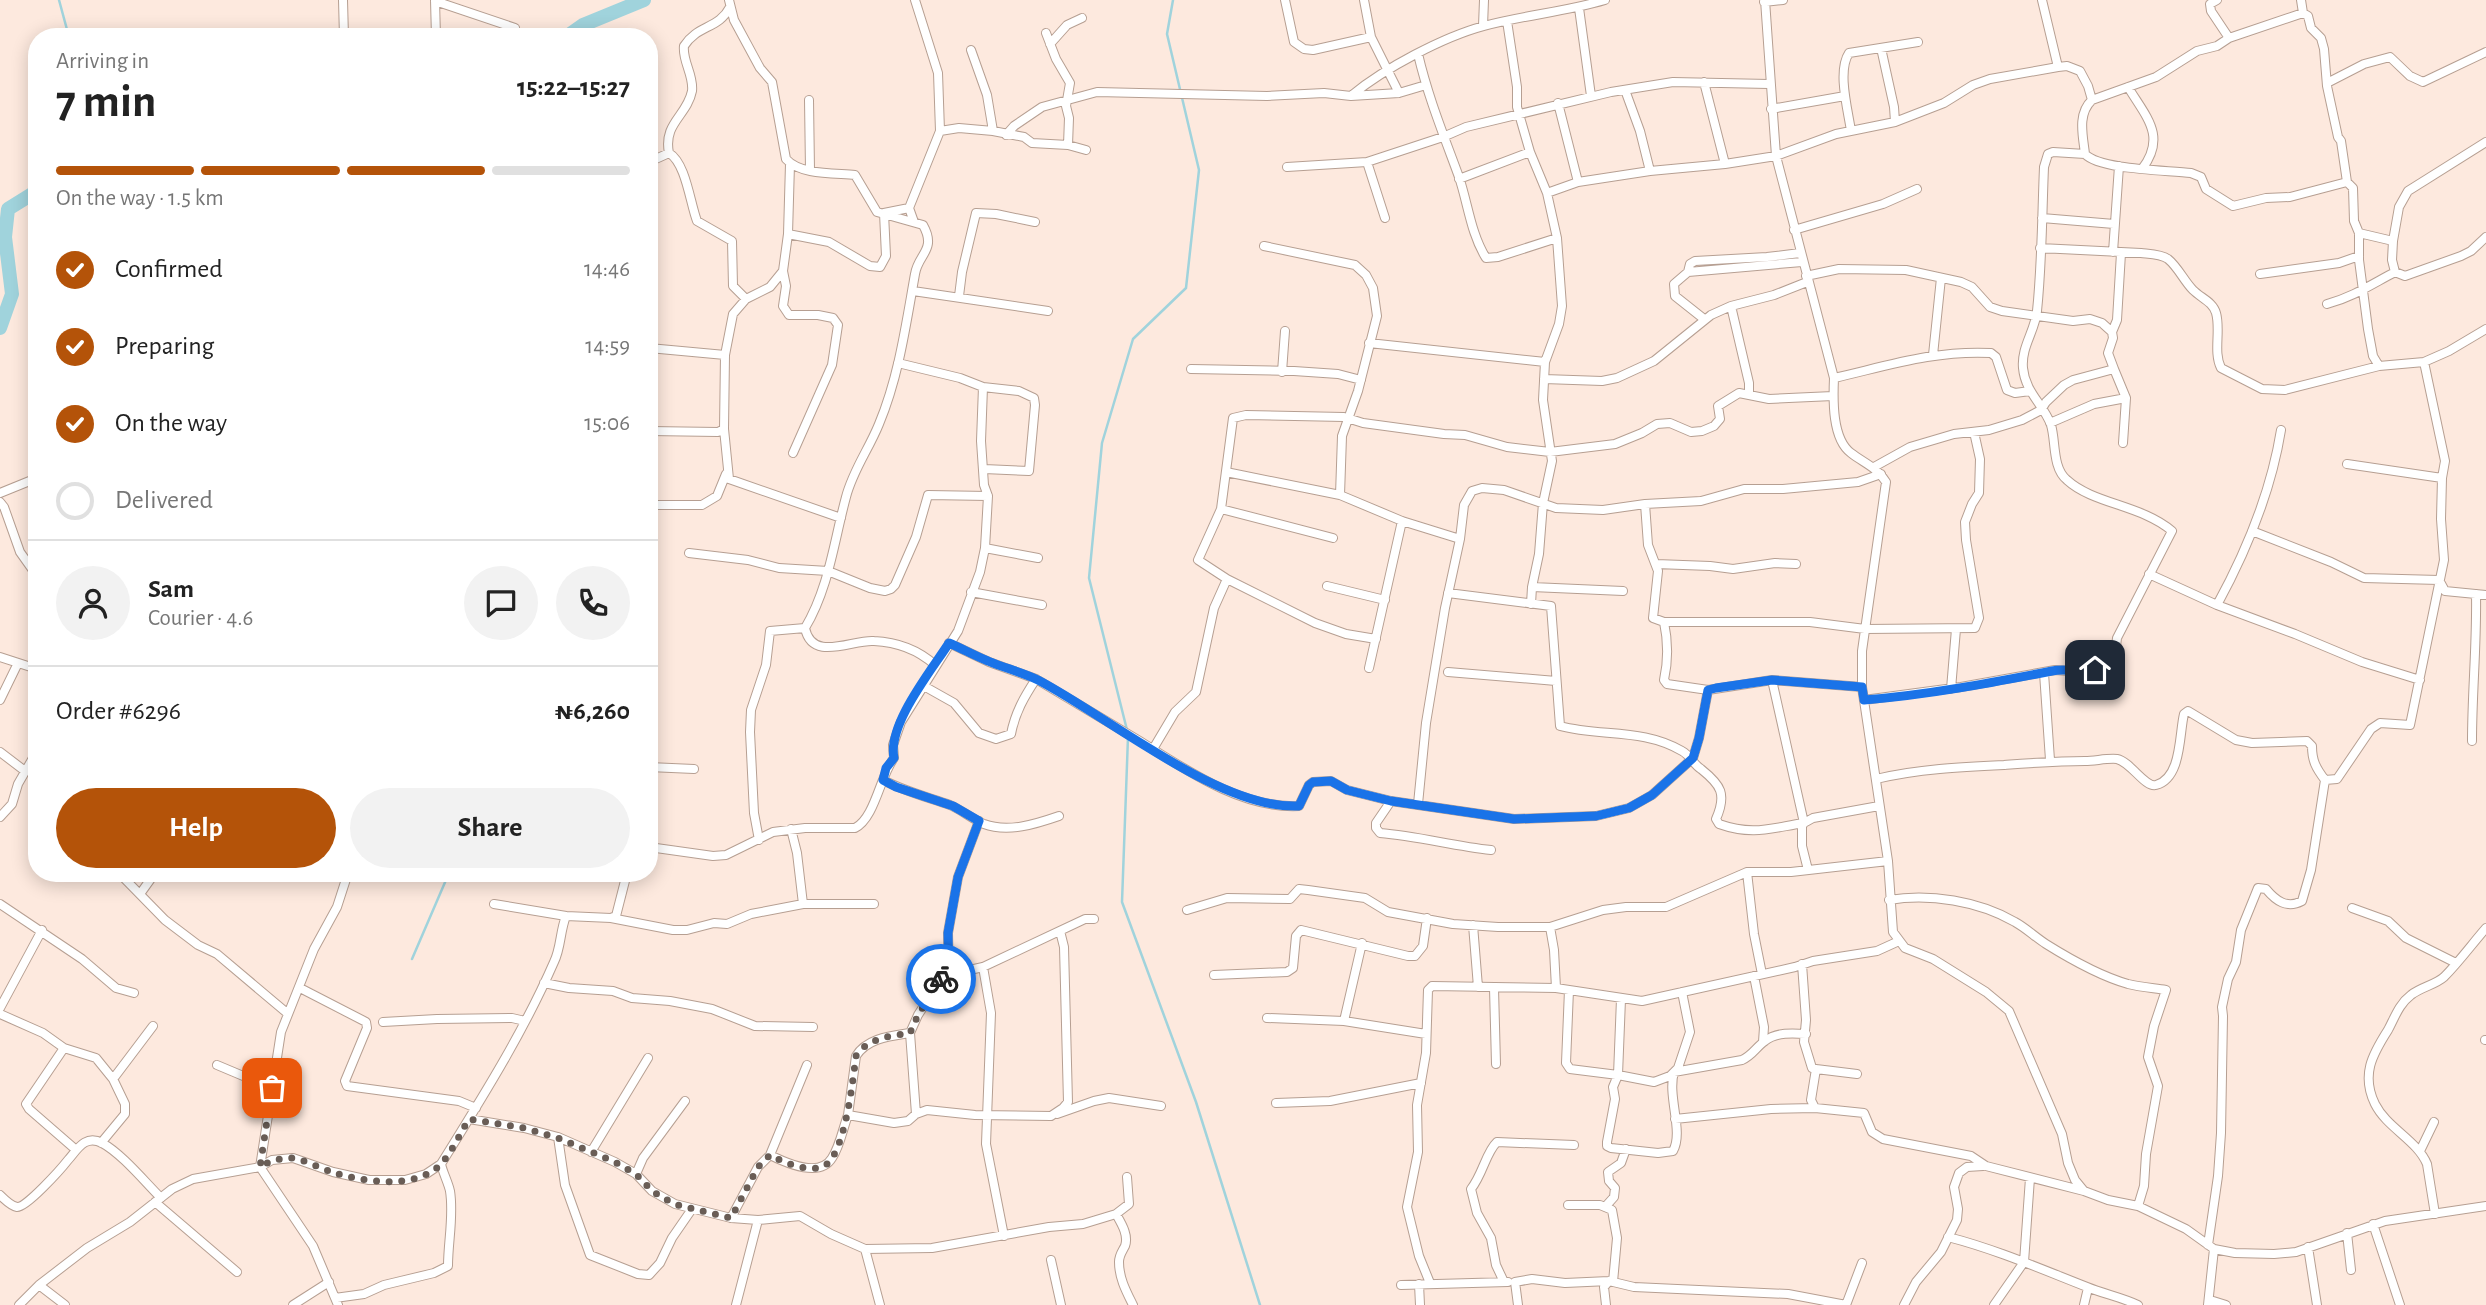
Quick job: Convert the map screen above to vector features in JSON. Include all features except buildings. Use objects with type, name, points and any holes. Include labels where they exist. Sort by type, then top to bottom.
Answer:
[{"type":"street","points":[[343,0],[344,28]]},
{"type":"street","points":[[914,222],[909,208],[940,131],[938,73],[915,0]]},
{"type":"street","points":[[1285,0],[1290,29],[1297,47],[1313,50],[1371,37]]},
{"type":"street","points":[[1364,0],[1371,37],[1399,93]]},
{"type":"street","points":[[1483,26],[1484,0]]},
{"type":"street","points":[[1351,96],[1387,71],[1419,54],[1483,26],[1605,0]]},
{"type":"street","points":[[1783,0],[1765,1],[1776,156],[1833,378],[1833,396],[1840,437],[1848,451],[1874,467],[1886,482],[1862,651],[1862,687],[1888,861],[1893,932],[1905,948],[1933,959],[1986,992],[2009,1011],[2062,1134],[2068,1163],[2075,1180],[2084,1191]]},
{"type":"street","points":[[2042,0],[2058,67]]},
{"type":"street","points":[[2217,0],[2210,4],[2211,11],[2229,38]]},
{"type":"street","points":[[2301,0],[2311,28],[2325,49],[2327,83],[2341,141],[2347,182],[2353,188],[2354,221],[2359,233],[2359,256],[2370,344],[2379,366]]},
{"type":"street","points":[[436,28],[435,1],[512,28]]},
{"type":"street","points":[[730,4],[725,19],[701,29],[684,46],[692,90],[667,137],[669,153],[682,171],[697,221],[732,241],[733,286],[746,299]]},
{"type":"street","points":[[730,4],[734,20],[760,68],[772,82],[786,159],[790,164],[810,170],[855,175],[877,212],[923,225],[928,233],[925,255],[915,271],[898,363],[879,424],[857,466],[846,496],[821,595],[805,628]]},
{"type":"street","points":[[1582,4],[1591,96]]},
{"type":"street","points":[[2085,154],[2082,124],[2085,107],[2092,100],[2156,77],[2197,51],[2304,13]]},
{"type":"street","points":[[1050,44],[1067,25],[1082,18]]},
{"type":"street","points":[[1507,22],[1519,113],[1530,152],[1547,193],[1557,238],[1562,306],[1559,324],[1545,362],[1543,400],[1552,461],[1543,503],[1531,604]]},
{"type":"street","points":[[1046,33],[1070,83],[1068,145]]},
{"type":"street","points":[[1851,131],[1845,96],[1844,64],[1849,53],[1918,42]]},
{"type":"street","points":[[1881,48],[1895,121]]},
{"type":"street","points":[[971,50],[987,94],[993,131]]},
{"type":"street","points":[[2327,83],[2364,64],[2390,57],[2410,76],[2423,82],[2486,52]]},
{"type":"street","points":[[1419,54],[1426,86],[1459,179],[1478,246],[1486,258],[1498,257],[1557,238]]},
{"type":"street","points":[[1547,193],[1578,183],[1650,171],[1776,156],[1836,134],[1895,121],[1944,103],[1973,85],[1990,79],[2058,67],[2067,66],[2080,71],[2092,100]]},
{"type":"street","points":[[1287,167],[1367,162],[1466,127],[1558,103],[1625,90],[1673,82],[1769,84]]},
{"type":"street","points":[[1704,82],[1726,164]]},
{"type":"street","points":[[1006,135],[1014,126],[1042,107],[1097,92],[1254,96],[1324,93],[1351,96],[1399,93],[1426,86]]},
{"type":"street","points":[[2128,87],[2150,124],[2155,144],[2151,157],[2142,169]]},
{"type":"street","points":[[1625,90],[1640,131],[1650,171]]},
{"type":"street","points":[[1771,109],[1845,96]]},
{"type":"street","points":[[809,100],[810,170]]},
{"type":"street","points":[[1558,103],[1578,183]]},
{"type":"street","points":[[940,131],[959,128],[993,131],[1024,137],[1032,143],[1068,145],[1086,150]]},
{"type":"street","points":[[2395,272],[2392,260],[2393,241],[2399,207],[2408,191],[2486,142]]},
{"type":"street","points":[[1459,179],[1530,152]]},
{"type":"street","points":[[1864,700],[1951,689],[2055,670],[2083,672],[2108,668],[2114,664],[2117,638],[2172,531],[2147,516],[2067,481],[2057,460],[2050,423],[2030,391],[2023,370],[2023,357],[2037,314],[2044,167],[2048,155],[2053,152],[2085,154],[2092,159],[2119,166],[2191,173],[2200,177],[2206,189],[2233,205],[2266,198],[2290,197],[2347,182]]},
{"type":"street","points":[[658,158],[669,153]]},
{"type":"street","points":[[1367,162],[1385,218]]},
{"type":"street","points":[[790,164],[783,306],[789,315],[833,318],[838,325],[832,365],[793,453]]},
{"type":"street","points":[[2119,166],[2114,224],[2117,252],[2117,320],[2108,352],[2126,398],[2123,443]]},
{"type":"street","points":[[1794,230],[1883,204],[1917,189]]},
{"type":"street","points":[[884,213],[909,208]]},
{"type":"street","points":[[788,234],[829,242],[870,266],[880,267],[886,256],[884,213]]},
{"type":"street","points":[[959,296],[976,213],[1035,222]]},
{"type":"street","points":[[2042,218],[2114,224]]},
{"type":"street","points":[[2359,233],[2393,241]]},
{"type":"street","points":[[2395,272],[2405,276],[2432,265],[2443,264],[2471,251],[2486,237]]},
{"type":"street","points":[[1264,246],[1355,265],[1366,275],[1373,288],[1377,316],[1361,380],[1342,436],[1340,495]]},
{"type":"street","points":[[2040,248],[2158,255],[2167,258],[2193,290],[2212,304],[2218,323],[2218,362],[2221,368],[2236,378],[2262,388],[2285,390],[2379,366],[2424,362],[2449,351],[2486,328]]},
{"type":"street","points":[[1704,319],[1675,296],[1674,284],[1688,272],[1690,264],[1695,261],[1800,253]]},
{"type":"street","points":[[2260,274],[2339,262],[2359,256]]},
{"type":"street","points":[[1688,272],[1802,262]]},
{"type":"street","points":[[1544,379],[1602,381],[1625,375],[1654,361],[1704,319],[1731,306],[1774,295],[1807,279],[1839,270],[1906,270],[1972,287],[1990,307],[2073,321],[2090,319],[2102,323],[2112,332]]},
{"type":"street","points":[[658,505],[702,505],[717,496],[726,474],[725,355],[733,314],[746,299],[770,287],[783,271]]},
{"type":"street","points":[[2327,304],[2364,290],[2395,272]]},
{"type":"street","points":[[1933,355],[1941,278]]},
{"type":"street","points":[[913,291],[1048,311]]},
{"type":"street","points":[[1731,306],[1749,393]]},
{"type":"street","points":[[1282,372],[1285,331]]},
{"type":"street","points":[[1369,344],[1545,362]]},
{"type":"street","points":[[658,349],[725,355]]},
{"type":"street","points":[[1833,378],[1891,362],[1933,355],[1991,353],[1996,357],[2007,390],[2011,393],[2030,391]]},
{"type":"street","points":[[2325,780],[2337,779],[2371,729],[2379,723],[2410,725],[2444,560],[2441,519],[2445,461],[2424,362]]},
{"type":"street","points":[[898,363],[960,378],[982,387],[1025,393],[1034,398],[1029,471],[984,469]]},
{"type":"street","points":[[1191,369],[1338,374],[1361,380]]},
{"type":"street","points":[[1874,467],[1910,447],[1954,434],[2022,420],[2041,410],[2051,396],[2064,385],[2113,369]]},
{"type":"street","points":[[658,849],[713,856],[726,855],[773,832],[790,829],[855,828],[862,824],[886,768],[894,758],[893,745],[901,722],[935,664],[958,632],[980,572],[985,548],[988,496],[984,485],[981,442],[982,387]]},
{"type":"street","points":[[1376,639],[1346,634],[1315,624],[1227,579],[1198,560],[1221,509],[1233,418],[1246,415],[1309,415],[1348,418],[1363,423],[1465,435],[1507,447],[1550,452],[1615,444],[1657,424],[1670,422],[1691,432],[1702,431],[1714,426],[1720,419],[1718,406],[1739,393],[1769,399],[1833,396]]},
{"type":"street","points":[[2050,423],[2094,404],[2126,398]]},
{"type":"street","points":[[658,431],[718,432],[724,429]]},
{"type":"street","points":[[2217,605],[2267,492],[2281,430]]},
{"type":"street","points":[[1645,503],[1648,545],[1658,571],[1653,618],[1664,622],[1810,622],[1865,629],[1975,628],[1979,618],[1965,522],[1979,493],[1980,458],[1974,432]]},
{"type":"street","points":[[2347,464],[2442,478]]},
{"type":"street","points":[[1226,472],[1340,495],[1402,521],[1460,539]]},
{"type":"street","points":[[726,474],[733,482],[841,518]]},
{"type":"street","points":[[1418,804],[1426,723],[1467,496],[1477,489],[1504,490],[1556,508],[1585,510],[1645,503],[1701,501],[1744,489],[1783,489],[1858,482],[1881,474]]},
{"type":"street","points":[[0,493],[28,482]]},
{"type":"street","points":[[690,553],[748,560],[779,568],[828,571],[870,588],[885,591],[891,589],[916,537],[928,495],[988,496]]},
{"type":"street","points":[[0,502],[20,552],[28,563]]},
{"type":"street","points":[[1221,509],[1333,538]]},
{"type":"street","points":[[1369,668],[1402,521]]},
{"type":"street","points":[[2252,531],[2364,578],[2439,580]]},
{"type":"street","points":[[985,548],[1038,558]]},
{"type":"street","points":[[1656,564],[1733,569],[1775,563],[1796,564]]},
{"type":"street","points":[[2150,574],[2217,605],[2362,663],[2420,680]]},
{"type":"street","points":[[1153,749],[1175,712],[1196,692],[1214,608],[1227,579]]},
{"type":"street","points":[[2439,580],[2445,591],[2486,595]]},
{"type":"street","points":[[1327,586],[1385,600]]},
{"type":"street","points":[[1532,587],[1623,591]]},
{"type":"street","points":[[971,592],[1042,606]]},
{"type":"street","points":[[1448,593],[1551,606],[1560,726],[1662,740],[1693,758],[1697,767],[1716,780],[1719,787],[1722,799],[1716,819],[1719,824],[1761,832],[1804,823],[1813,818],[1879,806]]},
{"type":"street","points":[[2472,741],[2472,696],[2477,638],[2476,594]]},
{"type":"street","points":[[1664,622],[1667,667],[1664,680],[1667,684],[1708,690],[1772,680],[1862,687]]},
{"type":"street","points":[[805,628],[810,639],[825,648],[872,640],[902,645],[935,664]]},
{"type":"street","points":[[759,839],[754,813],[751,710],[766,665],[770,631],[805,628]]},
{"type":"street","points":[[1951,689],[1956,629]]},
{"type":"street","points":[[949,643],[989,662],[1036,679],[1153,749],[1236,794],[1270,805],[1299,806],[1309,785],[1331,781],[1347,790],[1391,801],[1525,820],[1554,816],[1596,816],[1629,808],[1652,795],[1693,758],[1708,690]]},
{"type":"street","points":[[0,657],[28,666]]},
{"type":"street","points":[[0,700],[18,663]]},
{"type":"street","points":[[1447,672],[1556,681]]},
{"type":"street","points":[[2044,673],[2050,760]]},
{"type":"street","points":[[922,685],[954,703],[979,733],[996,740],[1011,734],[1023,698],[1036,679]]},
{"type":"street","points":[[1772,680],[1804,823],[1802,846],[1808,870]]},
{"type":"street","points":[[1876,779],[1944,767],[2050,760],[2117,760],[2131,766],[2148,785],[2158,785],[2171,772],[2179,755],[2184,714],[2188,711],[2236,740],[2252,743],[2307,741],[2312,746],[2312,760],[2325,780],[2311,870],[2302,901],[2294,905],[2286,904],[2273,898],[2266,889],[2258,888],[2241,930],[2236,962],[2226,987],[2222,1007],[2223,1083],[2209,1303],[2226,1305]]},
{"type":"street","points":[[0,752],[25,771]]},
{"type":"street","points":[[0,817],[12,804],[18,784],[28,766]]},
{"type":"street","points":[[658,767],[694,769]]},
{"type":"street","points":[[883,780],[953,806],[979,821],[996,826],[1022,826],[1059,816]]},
{"type":"street","points":[[1391,801],[1376,823],[1380,833],[1409,835],[1458,847],[1491,850]]},
{"type":"street","points":[[949,975],[948,933],[958,877],[979,821]]},
{"type":"street","points":[[790,829],[797,853],[803,904]]},
{"type":"street","points":[[1186,910],[1227,898],[1290,899],[1299,890],[1308,890],[1365,898],[1388,912],[1426,918],[1474,925],[1550,927],[1603,910],[1666,907],[1748,873],[1791,872],[1888,861]]},
{"type":"street","points":[[1748,873],[1764,1027],[1763,1042]]},
{"type":"street","points":[[128,882],[182,934],[218,954],[287,1013]]},
{"type":"street","points":[[140,894],[149,882]]},
{"type":"street","points":[[345,882],[337,907],[314,949],[281,1032],[260,1167],[313,1246],[336,1301],[364,1294],[384,1285],[434,1273],[448,1266],[450,1191],[441,1164]]},
{"type":"street","points":[[611,918],[616,916],[619,910],[625,882]]},
{"type":"street","points":[[1889,900],[1905,897],[1938,899],[1981,907],[2014,921],[2045,943],[2085,965],[2128,984],[2166,989],[2157,1013],[2148,1057],[2158,1086],[2146,1154],[2144,1186],[2138,1206]]},
{"type":"street","points":[[0,904],[42,930],[116,988],[134,993]]},
{"type":"street","points":[[494,904],[566,916],[611,918],[673,930],[714,923],[727,924],[751,914],[803,904],[874,904]]},
{"type":"street","points":[[2352,908],[2388,921],[2406,939],[2456,963]]},
{"type":"street","points":[[19,1305],[39,1285],[87,1248],[193,1179],[260,1167],[272,1160],[293,1158],[332,1172],[369,1180],[405,1180],[426,1174],[441,1164],[510,1052],[556,958],[560,930],[566,916]]},
{"type":"street","points":[[1214,975],[1287,972],[1293,968],[1296,936],[1301,930],[1415,956],[1423,946],[1426,918]]},
{"type":"street","points":[[916,1114],[910,1033],[943,976],[983,967],[1085,919],[1094,919]]},
{"type":"street","points":[[1474,925],[1478,987]]},
{"type":"street","points":[[1550,927],[1556,988]]},
{"type":"street","points":[[2435,1214],[2427,1164],[2420,1151],[2402,1136],[2376,1107],[2368,1088],[2370,1069],[2378,1042],[2402,1003],[2414,993],[2442,979],[2486,928]]},
{"type":"street","points":[[0,1008],[42,930]]},
{"type":"street","points":[[1051,1116],[1068,1102],[1064,947],[1060,931]]},
{"type":"street","points":[[1430,1283],[1419,1256],[1407,1207],[1418,1152],[1417,1105],[1426,1053],[1428,990],[1432,986],[1556,988],[1642,1001],[1802,964],[1877,951],[1899,941]]},
{"type":"street","points":[[1345,1021],[1362,943]]},
{"type":"street","points":[[1802,964],[1806,1034],[1804,1042],[1812,1068],[1857,1074]]},
{"type":"street","points":[[983,967],[991,1013],[987,1152],[1004,1236]]},
{"type":"street","points":[[544,983],[588,991],[613,991],[632,998],[670,1001],[712,1009],[755,1026],[813,1027]]},
{"type":"street","points":[[300,988],[366,1022],[367,1028],[345,1081],[346,1086],[459,1101],[476,1108]]},
{"type":"street","points":[[1494,988],[1496,1064]]},
{"type":"street","points":[[1570,990],[1566,1063],[1570,1069],[1654,1082],[1674,1072],[1742,1059],[1752,1055],[1769,1038],[1783,1034],[1806,1034]]},
{"type":"street","points":[[1621,999],[1618,1076],[1613,1087],[1615,1099],[1607,1146],[1658,1153],[1673,1151],[1675,1147],[1675,1119],[1671,1094],[1674,1072],[1678,1068],[1690,1032],[1682,992]]},
{"type":"street","points":[[0,1014],[43,1033],[64,1048],[96,1058],[113,1079],[125,1104],[125,1114],[101,1143]]},
{"type":"street","points":[[383,1022],[437,1018],[512,1018],[525,1021]]},
{"type":"street","points":[[1267,1018],[1345,1021],[1426,1034]]},
{"type":"street","points":[[113,1079],[153,1026]]},
{"type":"street","points":[[770,1155],[810,1168],[824,1166],[832,1159],[848,1115],[856,1056],[861,1048],[872,1042],[910,1033]]},
{"type":"street","points":[[64,1048],[26,1104],[75,1149]]},
{"type":"street","points":[[591,1152],[648,1058]]},
{"type":"street","points":[[217,1065],[272,1088]]},
{"type":"street","points":[[731,1218],[758,1167],[770,1155],[807,1065]]},
{"type":"street","points":[[1815,1108],[1811,1100],[1816,1069]]},
{"type":"street","points":[[1276,1103],[1330,1101],[1421,1083]]},
{"type":"street","points":[[848,1115],[894,1123],[908,1121],[927,1110],[986,1116],[1051,1116],[1109,1098],[1161,1106]]},
{"type":"street","points":[[636,1174],[643,1158],[685,1101]]},
{"type":"street","points":[[1675,1119],[1771,1109],[1815,1108],[1864,1113],[1876,1136],[1971,1156],[1986,1166]]},
{"type":"street","points":[[469,1119],[524,1128],[558,1138],[636,1174],[652,1191],[674,1204],[731,1218],[758,1220],[800,1216],[865,1249],[932,1248],[1049,1227],[1083,1224],[1116,1214],[1129,1204],[1127,1177]]},
{"type":"street","points":[[2420,1151],[2434,1122]]},
{"type":"street","points":[[558,1138],[565,1185],[590,1255],[638,1274],[649,1275],[660,1263],[672,1238],[692,1209]]},
{"type":"street","points":[[0,1195],[10,1204],[22,1206],[32,1200],[75,1149],[92,1140],[101,1143],[131,1167],[158,1200],[237,1272]]},
{"type":"street","points":[[1504,1282],[1496,1265],[1491,1238],[1477,1213],[1471,1189],[1481,1177],[1491,1148],[1497,1142],[1574,1145]]},
{"type":"street","points":[[1605,1207],[1614,1197],[1615,1188],[1609,1181],[1608,1172],[1621,1163],[1626,1149]]},
{"type":"street","points":[[1904,1305],[1916,1282],[1941,1252],[1957,1220],[1954,1187],[1959,1173],[1967,1167],[1986,1166],[2138,1206],[2186,1229],[2211,1247],[2235,1253],[2296,1252],[2373,1224],[2486,1206]]},
{"type":"street","points":[[1994,1305],[2024,1262],[2030,1178]]},
{"type":"street","points":[[1568,1205],[1605,1207],[1612,1210],[1617,1238],[1611,1282],[1604,1287],[1606,1305]]},
{"type":"street","points":[[1116,1214],[1123,1227],[1126,1244],[1119,1259],[1122,1283],[1133,1305]]},
{"type":"street","points":[[736,1305],[758,1220]]},
{"type":"street","points":[[2373,1224],[2400,1305]]},
{"type":"street","points":[[2347,1233],[2351,1270]]},
{"type":"street","points":[[1948,1237],[2024,1262],[2088,1288],[2122,1297],[2138,1305]]},
{"type":"street","points":[[2308,1247],[2317,1305]]},
{"type":"street","points":[[865,1249],[880,1305]]},
{"type":"street","points":[[1051,1260],[1061,1305]]},
{"type":"street","points":[[1401,1285],[1515,1282],[1532,1279],[1565,1283],[1611,1282],[1634,1287],[1788,1294],[1846,1305],[1862,1263]]},
{"type":"street","points":[[293,1305],[329,1282]]},
{"type":"street","points":[[1515,1282],[1518,1305]]},
{"type":"street","points":[[1419,1284],[1420,1305]]},
{"type":"street","points":[[39,1285],[65,1305]]},
{"type":"street","points":[[2084,1305],[2088,1288]]},
{"type":"waterway","points":[[59,0],[67,28]]},
{"type":"waterway","points":[[579,28],[644,0]]},
{"type":"waterway","points":[[1127,730],[1089,578],[1102,443],[1133,339],[1186,288],[1199,170],[1167,34],[1173,0]]},
{"type":"waterway","points":[[0,328],[12,294],[5,237],[8,209],[28,197]]},
{"type":"waterway","points":[[1128,737],[1122,902],[1196,1102],[1260,1305]]},
{"type":"waterway","points":[[412,959],[445,882]]},
{"type":"way so far","points":[[272,1088],[260,1167],[272,1160],[293,1158],[332,1172],[369,1180],[405,1180],[426,1174],[441,1164],[469,1119],[524,1128],[558,1138],[615,1162],[636,1174],[652,1191],[674,1204],[731,1218],[758,1167],[770,1155],[810,1168],[824,1166],[832,1159],[848,1115],[856,1056],[861,1048],[872,1042],[910,1033],[941,979]]},
{"type":"route","points":[[941,979],[949,975],[948,933],[958,877],[979,821],[953,806],[920,796],[883,780],[886,768],[894,758],[893,745],[901,722],[949,643],[989,662],[1036,679],[1194,774],[1236,794],[1270,805],[1299,806],[1309,785],[1313,782],[1331,781],[1347,790],[1391,801],[1525,820],[1554,816],[1596,816],[1629,808],[1652,795],[1693,758],[1708,690],[1772,680],[1862,687],[1864,700],[1961,687],[2055,670],[2095,670]]}]
